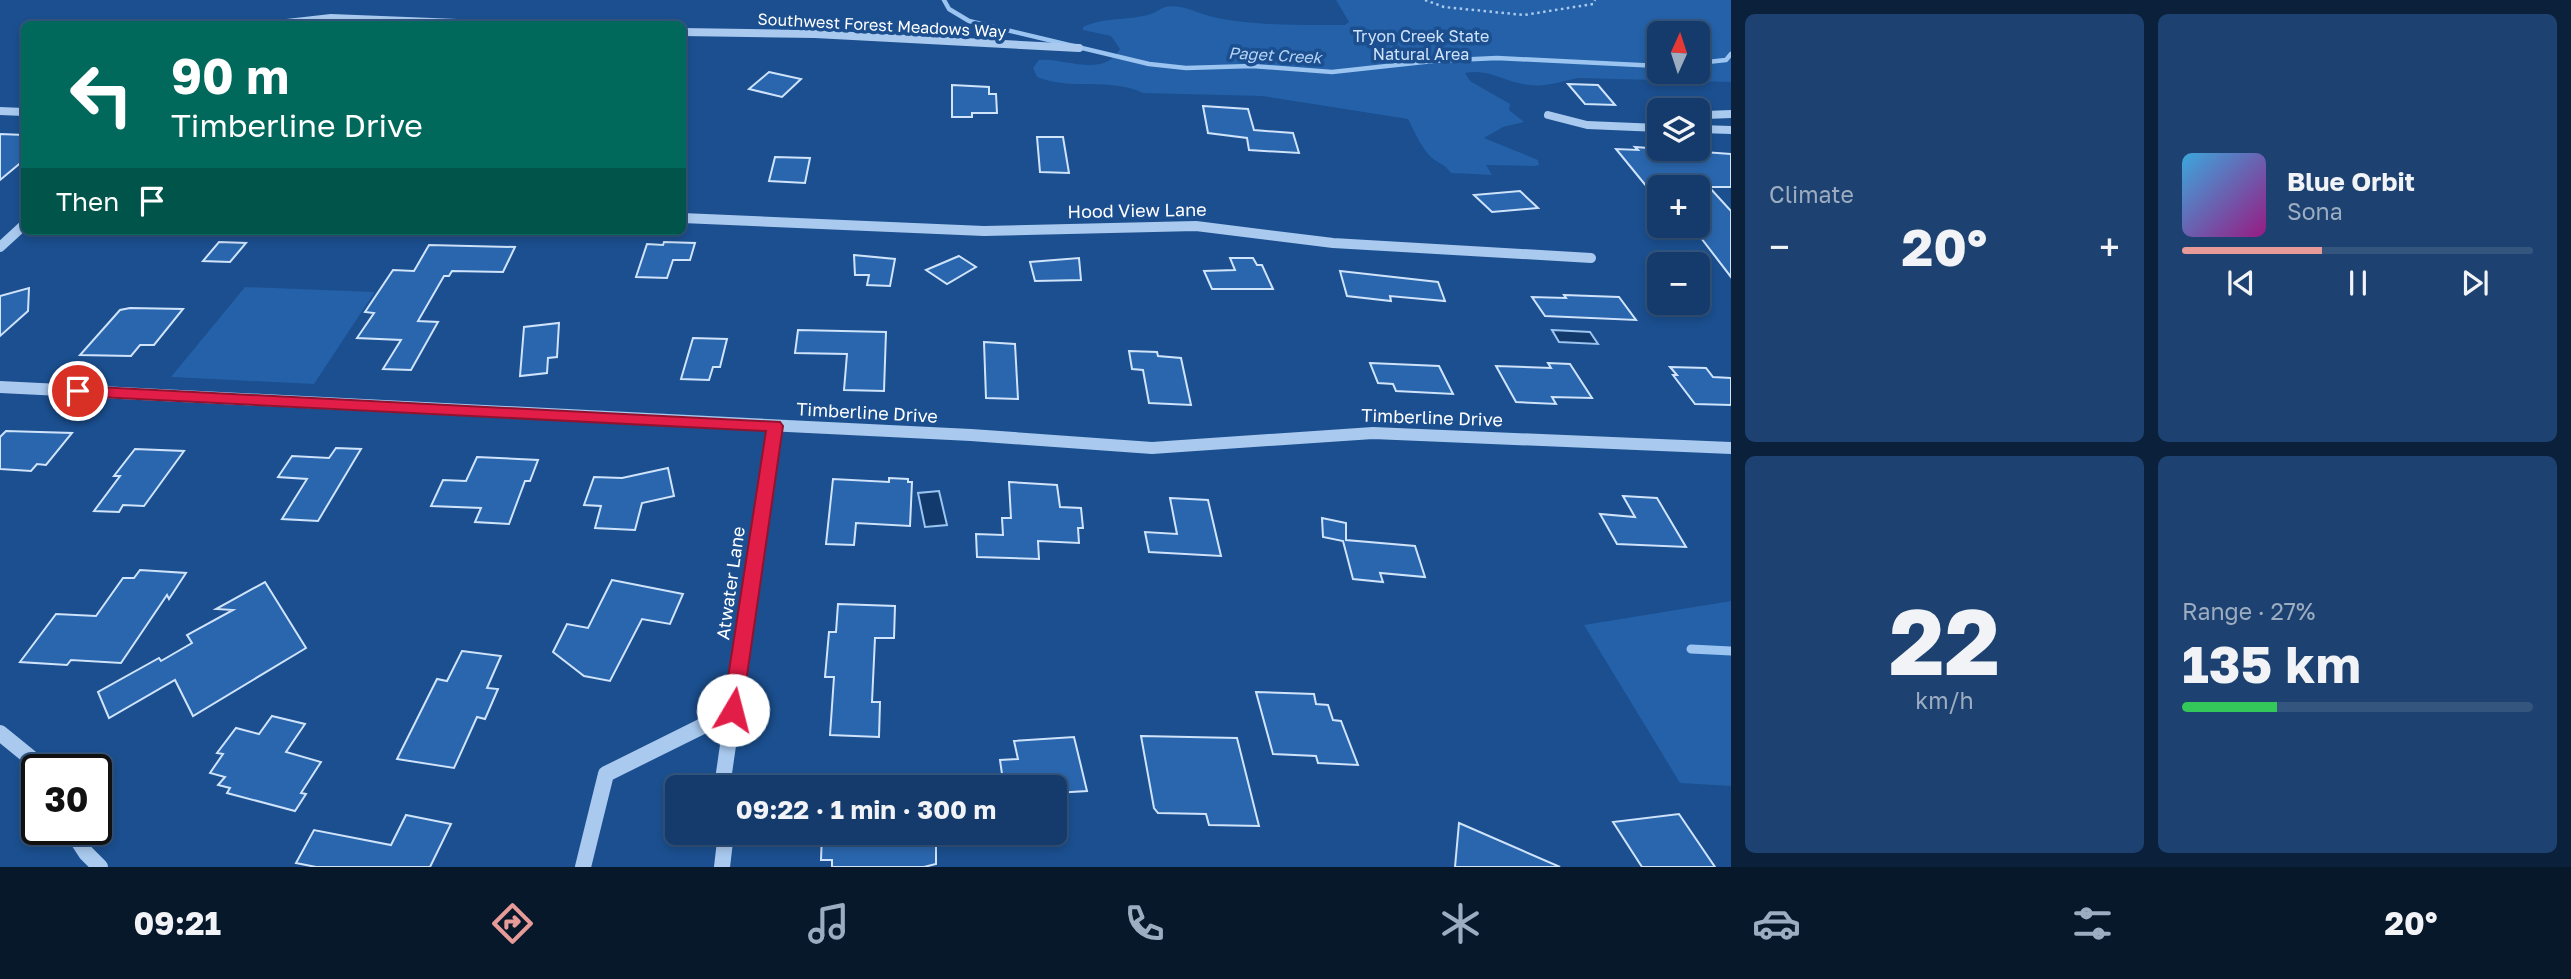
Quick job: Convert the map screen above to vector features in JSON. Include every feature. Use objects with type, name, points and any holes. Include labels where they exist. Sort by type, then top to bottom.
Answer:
[{"type":"street","points":[[304,21],[331,18],[407,21]]},
{"type":"street","name":"Southwest Forest Meadows Way","points":[[686,32],[815,34],[1079,48]]},
{"type":"street","points":[[3,113],[21,112]]},
{"type":"street","points":[[1710,115],[1731,114]]},
{"type":"street","points":[[1548,115],[1587,125],[1647,128]]},
{"type":"street","points":[[1710,129],[1731,130]]},
{"type":"street","name":"Hood View Lane","points":[[686,218],[984,231],[1196,226],[1371,246],[1591,258]]},
{"type":"street","points":[[0,247],[21,228]]},
{"type":"street","name":"Timberline Drive","points":[[0,387],[1152,448],[1383,433],[1731,448]]},
{"type":"street","name":"Atwater Lane","points":[[726,775],[733,710],[775,426]]},
{"type":"street","points":[[583,867],[606,774],[733,710]]},
{"type":"street","points":[[0,733],[26,754]]},
{"type":"street","points":[[81,845],[100,867]]},
{"type":"street","points":[[722,867],[725,845]]},
{"type":"path","points":[[1426,0],[1444,7],[1524,15],[1593,5],[1595,0]]},
{"type":"green space","name":"Tryon Creek State Natural Area","points":[[1336,0],[1731,0],[1731,82],[1710,81],[1710,21],[1647,21],[1647,80],[1579,78],[1537,85],[1521,84],[1482,72],[1465,73],[1470,81],[1510,104],[1509,110],[1524,122],[1503,127],[1484,138],[1538,160],[1539,165],[1535,166],[1486,165],[1492,175],[1451,173],[1426,151],[1408,119],[1262,96],[1143,93],[1117,86],[1064,83],[1037,77],[1033,68],[1039,60],[1083,65],[1104,63],[1113,58],[1120,49],[1111,36],[1083,30],[1083,27],[1101,21],[1143,16],[1170,6],[1183,7],[1217,18],[1249,22],[1345,25],[1349,22]]},
{"type":"green space","points":[[245,287],[374,293],[314,384],[171,377]]},
{"type":"green space","points":[[1731,601],[1731,786],[1680,783],[1584,625]]},
{"type":"shaded area","points":[[1552,330],[1590,332],[1598,344],[1559,342]]},
{"type":"shaded area","points":[[939,491],[947,525],[925,527],[918,493]]},
{"type":"building","points":[[769,72],[801,79],[782,97],[749,89]]},
{"type":"building","points":[[1568,84],[1598,85],[1615,105],[1585,104]]},
{"type":"building","points":[[952,85],[989,87],[989,94],[996,94],[997,113],[972,113],[972,117],[952,117]]},
{"type":"building","points":[[1203,106],[1248,109],[1254,130],[1293,133],[1299,153],[1249,150],[1247,138],[1208,133]]},
{"type":"building","points":[[0,134],[21,135],[21,162],[0,180]]},
{"type":"building","points":[[1037,137],[1063,137],[1069,173],[1040,172]]},
{"type":"building","points":[[1635,147],[1647,148],[1647,161],[1710,161],[1710,152],[1731,154],[1731,187],[1710,187],[1710,175],[1647,175],[1647,187],[1616,149],[1638,150]]},
{"type":"building","points":[[775,157],[810,158],[805,183],[769,181]]},
{"type":"building","points":[[1710,188],[1731,211],[1731,277],[1701,238],[1710,238]]},
{"type":"building","points":[[1520,191],[1538,208],[1492,212],[1474,195]]},
{"type":"building","points":[[219,242],[246,243],[230,262],[203,261]]},
{"type":"building","points":[[664,242],[695,243],[690,260],[673,260],[667,278],[636,277],[647,244],[663,245]]},
{"type":"building","points":[[429,245],[515,247],[503,272],[452,271],[449,276],[444,276],[418,321],[438,322],[411,370],[383,369],[401,340],[357,338],[374,313],[365,312],[393,270],[414,271]]},
{"type":"building","points":[[854,255],[895,259],[890,286],[867,285],[869,275],[855,275]]},
{"type":"building","points":[[959,256],[976,267],[947,284],[926,270]]},
{"type":"building","points":[[1079,258],[1081,280],[1035,281],[1030,262]]},
{"type":"building","points":[[1230,258],[1253,258],[1257,265],[1262,265],[1273,289],[1212,289],[1204,271],[1235,270]]},
{"type":"building","points":[[1340,271],[1438,282],[1445,301],[1390,296],[1391,301],[1347,296]]},
{"type":"building","points":[[29,288],[28,311],[0,336],[0,296]]},
{"type":"building","points":[[1564,295],[1619,297],[1636,320],[1545,316],[1532,297],[1566,298]]},
{"type":"building","points":[[183,309],[154,345],[140,345],[131,356],[80,355],[120,310]]},
{"type":"building","points":[[559,323],[557,357],[548,358],[547,373],[520,376],[524,327]]},
{"type":"building","points":[[798,330],[886,332],[884,391],[844,390],[847,354],[795,353]]},
{"type":"building","points":[[693,338],[727,339],[720,367],[713,367],[709,380],[681,379]]},
{"type":"building","points":[[984,342],[1015,344],[1018,399],[986,398]]},
{"type":"building","points":[[1129,351],[1157,352],[1158,356],[1181,358],[1191,405],[1149,403],[1143,370],[1132,369]]},
{"type":"building","points":[[1370,363],[1439,366],[1453,394],[1396,391],[1393,384],[1378,383]]},
{"type":"building","points":[[1548,363],[1570,364],[1592,398],[1552,397],[1556,404],[1516,402],[1496,366],[1551,368]]},
{"type":"building","points":[[1670,367],[1706,368],[1713,377],[1731,378],[1731,405],[1695,404]]},
{"type":"building","points":[[6,431],[72,433],[46,465],[37,464],[31,471],[0,469],[0,437]]},
{"type":"building","points":[[336,448],[361,449],[318,521],[282,519],[307,479],[278,477],[292,456],[329,458]]},
{"type":"building","points":[[135,449],[184,451],[144,506],[123,505],[119,512],[94,511],[120,476],[114,476]]},
{"type":"building","points":[[477,457],[538,460],[530,481],[525,481],[509,524],[475,522],[481,508],[431,506],[443,480],[466,481]]},
{"type":"building","points":[[668,468],[674,496],[642,503],[635,530],[595,528],[601,506],[584,505],[594,477],[622,478]]},
{"type":"building","points":[[889,478],[908,479],[908,482],[912,482],[910,526],[856,523],[854,545],[826,544],[833,479],[889,482]]},
{"type":"building","points":[[1009,482],[1057,485],[1060,507],[1081,508],[1083,528],[1078,528],[1079,543],[1038,541],[1039,559],[977,557],[976,534],[1003,535],[1002,518],[1011,518]]},
{"type":"building","points":[[1623,496],[1657,498],[1686,547],[1617,544],[1600,514],[1635,517]]},
{"type":"building","points":[[1170,498],[1208,500],[1221,556],[1149,552],[1145,532],[1177,534]]},
{"type":"building","points":[[1322,518],[1346,523],[1346,540],[1415,546],[1425,577],[1380,573],[1383,582],[1353,579],[1343,541],[1323,537]]},
{"type":"building","points":[[140,570],[186,573],[169,599],[167,595],[121,663],[71,660],[67,665],[20,662],[56,614],[96,616],[123,578],[134,578]]},
{"type":"building","points":[[612,580],[683,594],[670,624],[642,619],[610,681],[584,676],[553,652],[567,624],[588,628]]},
{"type":"building","points":[[265,582],[306,648],[193,716],[175,680],[109,718],[98,692],[192,643],[187,635],[233,610],[216,609]]},
{"type":"building","points":[[838,604],[895,606],[894,638],[875,638],[872,702],[880,702],[879,737],[830,735],[834,677],[825,677],[829,632],[836,632]]},
{"type":"building","points":[[462,651],[501,656],[487,688],[498,689],[485,719],[477,717],[454,768],[397,759],[437,679],[447,681]]},
{"type":"building","points":[[1256,692],[1314,694],[1316,704],[1328,705],[1333,720],[1341,721],[1358,765],[1318,763],[1316,756],[1273,754]]},
{"type":"building","points":[[272,716],[305,724],[286,752],[321,762],[301,793],[306,794],[295,811],[227,793],[230,788],[218,785],[225,777],[210,773],[223,754],[217,753],[236,728],[259,734]]},
{"type":"building","points":[[1141,736],[1237,738],[1259,826],[1209,825],[1206,814],[1158,813],[1154,808]]},
{"type":"building","points":[[1074,737],[1087,791],[1067,792],[1067,775],[1002,775],[1000,760],[1018,759],[1014,741]]},
{"type":"building","points":[[1679,814],[1715,867],[1642,867],[1613,822]]},
{"type":"building","points":[[406,815],[451,824],[430,867],[316,867],[296,863],[314,830],[391,845]]},
{"type":"building","points":[[1459,823],[1560,867],[1455,867]]},
{"type":"building","points":[[822,845],[936,845],[936,864],[924,867],[832,867],[832,860],[821,860]]},
{"type":"waterway","name":"Paget Creek","points":[[944,0],[949,9],[969,21],[1149,64],[1186,68],[1252,66],[1332,72],[1433,61],[1497,58],[1647,65]]},
{"type":"waterway","name":"Paget Creek","points":[[1710,62],[1726,60],[1731,54]]},
{"type":"waterway","points":[[1691,649],[1731,651]]},
{"type":"route","points":[[78,391],[775,426],[733,710]]}]
